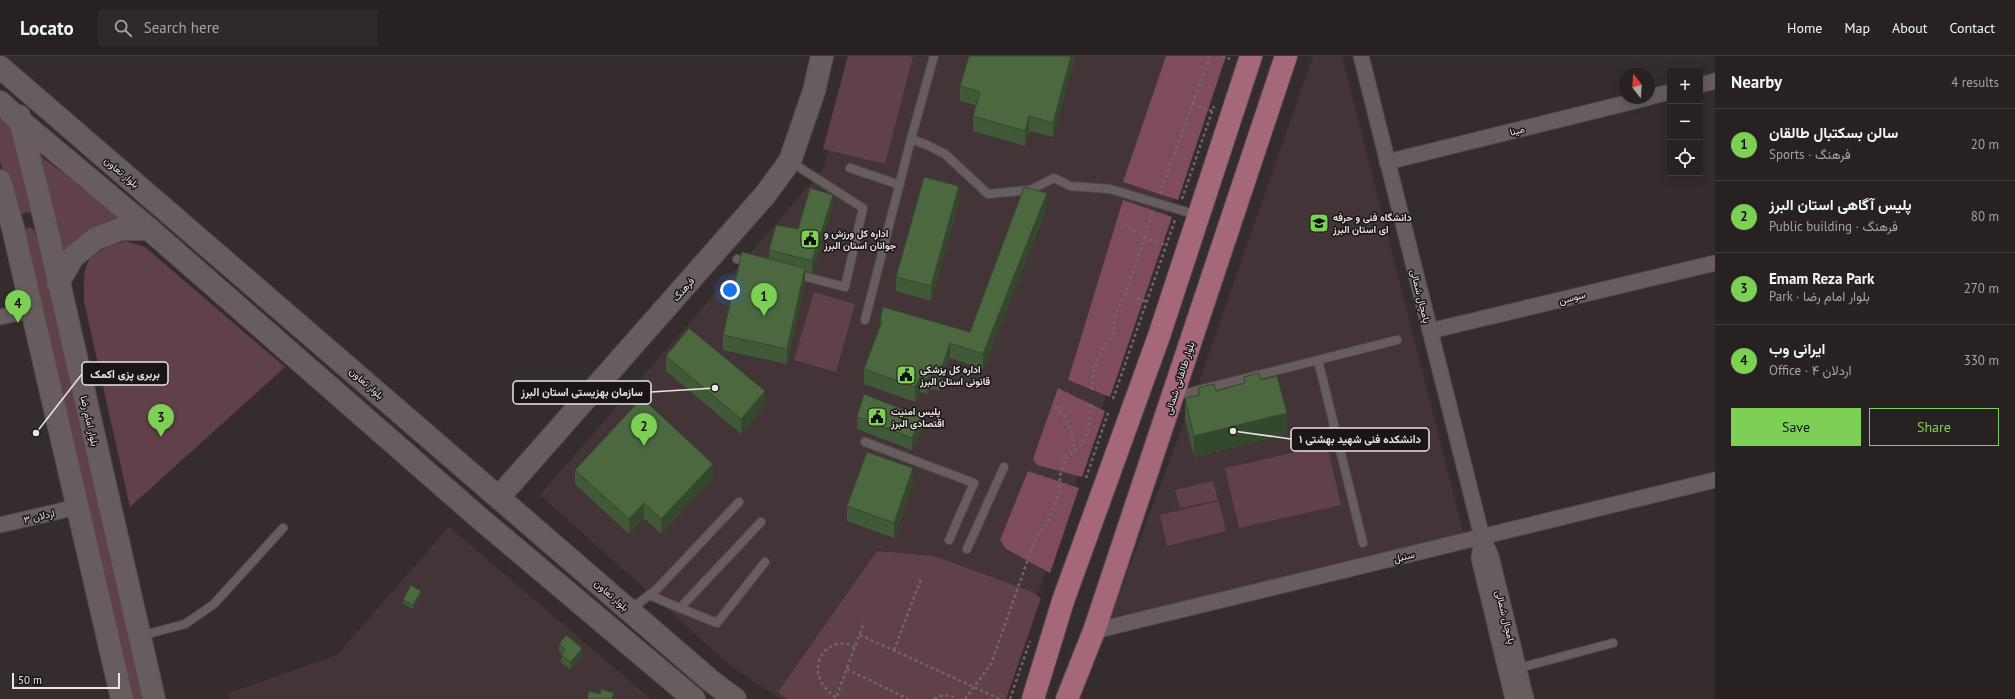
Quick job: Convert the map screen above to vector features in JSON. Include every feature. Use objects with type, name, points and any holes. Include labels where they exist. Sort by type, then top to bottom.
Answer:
[{"type":"main road","name":"فرهنگ","points":[[499,497],[760,201],[790,162],[814,91],[822,56]]},
{"type":"main road","name":"بلوار طالقانی شمالی","points":[[1067,699],[1094,631],[1174,396],[1286,56]]},
{"type":"main road","points":[[1032,699],[1063,601],[1136,402],[1200,216],[1237,57]]},
{"type":"main road","name":"بلوار تعاون","points":[[0,67],[263,292],[711,681],[735,699]]},
{"type":"main road","name":"بلوار امام رضا","points":[[17,83],[19,120],[45,221],[154,699]]},
{"type":"main road","points":[[0,102],[19,120],[149,229],[477,516],[694,699]]},
{"type":"main road","points":[[0,181],[13,228],[122,699]]},
{"type":"main road","points":[[13,228],[24,218],[38,217],[45,221]]},
{"type":"main road","points":[[58,282],[73,257],[94,239],[121,229],[149,229]]},
{"type":"main road","points":[[245,313],[263,292]]},
{"type":"street","name":"پامچال شمالی","points":[[1361,56],[1482,537],[1479,558],[1512,669],[1526,699]]},
{"type":"street","points":[[1703,84],[1715,81]]},
{"type":"street","name":"مینا","points":[[1655,96],[1667,93]]},
{"type":"street","name":"مینا","points":[[1387,162],[1624,104]]},
{"type":"street","name":"سوسن","points":[[1430,331],[1715,263]]},
{"type":"street","points":[[0,317],[32,310]]},
{"type":"street","name":"سنبل","points":[[1094,631],[1715,480]]},
{"type":"street","name":"اردلان ۳","points":[[0,525],[78,507]]},
{"type":"street","name":"پامچال شمالی","points":[[1512,669],[1513,699]]},
{"type":"lane","points":[[865,320],[911,139],[934,56]]},
{"type":"lane","points":[[911,139],[945,154],[988,194],[1030,190],[1054,178],[1070,186],[1110,189],[1200,216]]},
{"type":"lane","points":[[783,271],[844,287],[863,208],[790,162]]},
{"type":"lane","points":[[850,168],[900,185]]},
{"type":"lane","points":[[737,259],[760,265]]},
{"type":"lane","points":[[1174,396],[1397,340]]},
{"type":"lane","points":[[1318,360],[1363,543]]},
{"type":"lane","points":[[865,442],[974,484],[949,540]]},
{"type":"lane","points":[[967,549],[1004,467]]},
{"type":"lane","points":[[630,610],[649,595],[739,502]]},
{"type":"lane","points":[[680,608],[761,522]]},
{"type":"lane","points":[[140,636],[185,624],[214,604],[283,528]]},
{"type":"lane","points":[[649,595],[716,623],[765,562]]},
{"type":"lane","points":[[1512,669],[1614,643]]},
{"type":"path","points":[[1092,390],[1093,374],[1101,352],[1114,333],[1115,315],[1126,293],[1144,237],[1210,56]]},
{"type":"path","points":[[1222,56],[1237,57]]},
{"type":"path","points":[[1228,66],[1237,57]]},
{"type":"path","points":[[1192,104],[1212,111]]},
{"type":"path","points":[[1181,201],[1215,104]]},
{"type":"path","points":[[1113,399],[1176,218]]},
{"type":"path","points":[[1124,224],[1144,237],[1166,245]]},
{"type":"path","points":[[1126,293],[1147,302]]},
{"type":"path","points":[[965,699],[975,688],[991,664],[1034,542],[1052,514],[1059,493],[1060,476],[1066,457],[1075,452],[1087,438],[1091,403]]},
{"type":"path","points":[[1055,407],[1063,412],[1071,430],[1075,452]]},
{"type":"path","points":[[1086,478],[1108,413]]},
{"type":"path","points":[[894,650],[921,579]]},
{"type":"path","points":[[855,647],[848,643],[836,644],[824,650],[820,658],[818,667],[819,677],[825,688],[836,698],[860,635],[864,622]]},
{"type":"path","points":[[860,635],[1000,699]]},
{"type":"path","points":[[1010,699],[1032,635]]},
{"type":"path","points":[[847,669],[908,699]]},
{"type":"path","points":[[934,699],[943,695],[954,696],[957,699]]},
{"type":"shaded area","points":[[848,56],[913,56],[885,164],[823,149]]},
{"type":"shaded area","points":[[850,56],[1222,56],[1002,699],[780,699],[732,667],[540,495],[824,168]]},
{"type":"shaded area","points":[[1166,56],[1226,56],[1178,200],[1123,182]]},
{"type":"shaded area","name":"دانشگاه فنی و حرفه ای استان البرز","points":[[1313,56],[1342,56],[1464,535],[1110,618],[1196,391]]},
{"type":"shaded area","points":[[0,108],[15,124],[36,213],[26,212],[18,216],[0,162]]},
{"type":"shaded area","points":[[39,155],[124,219],[64,254]]},
{"type":"shaded area","points":[[1123,200],[1172,217],[1110,397],[1068,380]]},
{"type":"shaded area","points":[[30,227],[34,230],[39,246],[143,699],[131,699],[24,229]]},
{"type":"shaded area","points":[[125,241],[145,247],[285,367],[130,507],[84,301],[84,276],[89,260],[94,254],[112,245]]},
{"type":"shaded area","points":[[814,292],[855,304],[836,372],[794,360]]},
{"type":"shaded area","points":[[1058,388],[1105,411],[1082,477],[1037,465],[1033,459]]},
{"type":"shaded area","points":[[1327,445],[1341,505],[1239,528],[1225,468]]},
{"type":"shaded area","points":[[1028,471],[1079,488],[1050,573],[1006,549],[1000,540]]},
{"type":"shaded area","points":[[1213,481],[1218,500],[1180,508],[1175,490]]},
{"type":"shaded area","points":[[1219,501],[1226,531],[1167,546],[1160,515]]},
{"type":"shaded area","points":[[449,527],[651,699],[230,699],[228,693],[337,655]]},
{"type":"shaded area","points":[[877,551],[934,556],[1030,591],[1041,598],[1006,699],[788,699],[778,692]]},
{"type":"building","points":[[969,56],[1071,56],[1053,123],[1029,116],[1025,131],[973,116],[980,92],[960,86]]},
{"type":"building","points":[[924,177],[959,186],[931,286],[896,277]]},
{"type":"building","points":[[1024,187],[1047,193],[983,354],[950,343],[939,377],[930,374],[927,379],[920,377],[915,387],[864,369],[882,321],[880,321],[883,307],[970,332]]},
{"type":"building","name":"اداره کل ورزش و جوانان استان البرز","points":[[810,188],[833,195],[812,261],[769,250],[776,225],[798,229]]},
{"type":"building","points":[[742,252],[805,268],[787,349],[723,335]]},
{"type":"building","points":[[689,328],[765,391],[741,419],[666,356]]},
{"type":"building","points":[[1259,373],[1261,380],[1277,376],[1287,413],[1194,436],[1185,398],[1200,395],[1198,388],[1214,384],[1216,391],[1245,383],[1244,377]]},
{"type":"building","points":[[864,394],[922,417],[912,438],[857,417]]},
{"type":"building","points":[[642,398],[713,464],[661,519],[644,503],[629,519],[575,470]]},
{"type":"building","points":[[867,452],[913,468],[894,523],[847,506]]},
{"type":"building","points":[[411,585],[421,591],[413,605],[403,600]]},
{"type":"building","points":[[566,635],[582,648],[571,662],[561,655],[565,649],[559,644]]},
{"type":"building","points":[[601,689],[614,693],[612,698],[615,699],[587,699],[589,691],[600,694]]},
{"type":"place","name":"دانشگاه فنی و حرفه ای استان البرز","points":[[1319,223]]},
{"type":"place","name":"اداره کل ورزش و جوانان استان البرز","points":[[810,239]]},
{"type":"place","name":"سالن بسکتبال طالقان","points":[[764,316]]},
{"type":"place","name":"ایرانی وب","points":[[18,323]]},
{"type":"place","name":"اداره کل پزشکی قانونی استان البرز","points":[[906,375]]},
{"type":"place","name":"سازمان بهزیستی استان البرز","points":[[715,388]]},
{"type":"place","name":"پلیس امنیت اقتصادی البرز","points":[[877,417]]},
{"type":"place","name":"دانشکده فنی شهید بهشتی ۱","points":[[1233,431]]},
{"type":"place","name":"بربری پزی اکمک","points":[[36,433]]},
{"type":"place","name":"Emam Reza Park","points":[[161,437]]},
{"type":"place","name":"پلیس آگاهی استان البرز","points":[[644,446]]}]
